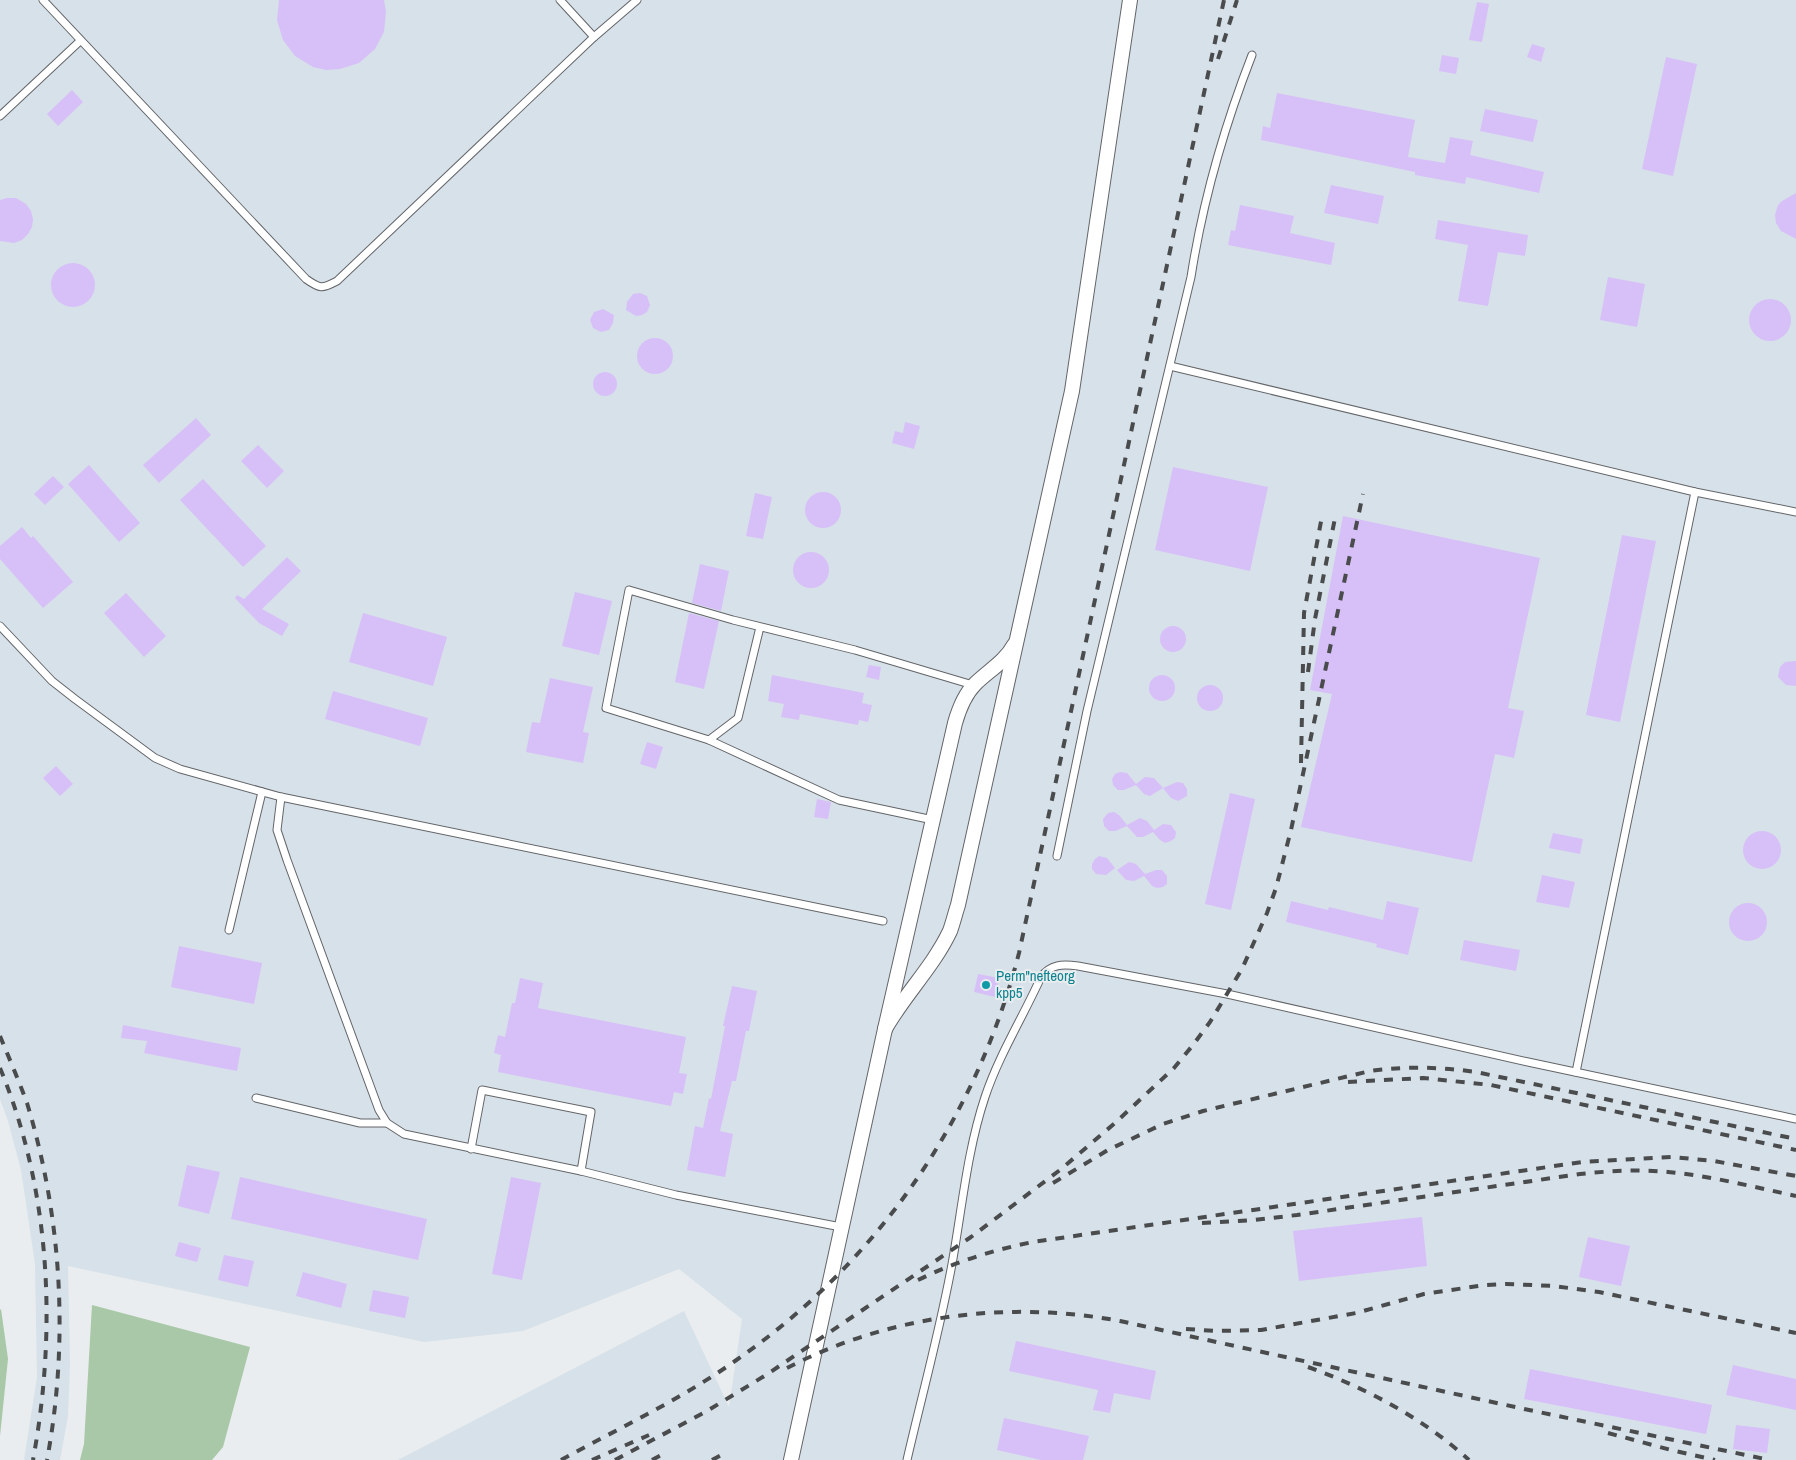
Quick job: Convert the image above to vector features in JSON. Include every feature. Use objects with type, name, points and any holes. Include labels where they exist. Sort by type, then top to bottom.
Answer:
[{"type":"street","points":[[885,1029],[895,1012],[935,958],[951,929],[958,905],[1072,392],[1130,0]]},
{"type":"street","points":[[791,1460],[885,1029],[955,723],[966,696],[1004,658],[1018,638]]},
{"type":"lane","points":[[43,0],[306,279],[316,286],[325,288],[337,281],[594,37],[637,0]]},
{"type":"lane","points":[[560,0],[594,37]]},
{"type":"lane","points":[[0,116],[80,40]]},
{"type":"lane","points":[[1057,856],[1091,693],[1191,277],[1198,231],[1207,192],[1235,97],[1252,55]]},
{"type":"lane","points":[[1170,366],[1695,492],[1796,512]]},
{"type":"lane","points":[[1576,1072],[1695,492]]},
{"type":"lane","points":[[933,820],[839,800],[709,740],[606,708],[628,590],[760,627],[855,650],[974,686]]},
{"type":"lane","points":[[0,626],[52,681],[155,758],[180,769],[281,797],[883,920]]},
{"type":"lane","points":[[709,740],[738,718],[760,627]]},
{"type":"lane","points":[[229,930],[262,792]]},
{"type":"lane","points":[[281,797],[277,830],[379,1110],[387,1123],[404,1134],[581,1171],[676,1195],[841,1227]]},
{"type":"lane","points":[[907,1460],[950,1273],[960,1210],[984,1097],[998,1064],[1041,977],[1052,967],[1060,964],[1078,966],[1227,994],[1796,1119]]},
{"type":"lane","points":[[471,1149],[482,1090],[591,1112],[581,1171]]},
{"type":"lane","points":[[256,1098],[360,1123],[387,1123]]},
{"type":"shaded area","points":[[0,0],[1796,0],[1796,1460],[398,1460],[684,1311],[729,1407],[742,1319],[679,1269],[523,1331],[424,1342],[68,1266],[70,1363],[68,1416],[60,1460],[24,1460],[37,1377],[35,1264],[21,1170],[0,1099]]},
{"type":"green space","points":[[92,1305],[250,1347],[223,1447],[212,1460],[80,1460],[84,1444]]},
{"type":"green space","points":[[0,1310],[8,1359],[0,1436]]},
{"type":"building","points":[[279,0],[384,0],[386,12],[384,32],[375,49],[359,63],[340,69],[326,70],[313,67],[295,56],[283,40],[277,20]]},
{"type":"building","points":[[1477,2],[1489,4],[1482,42],[1469,40]]},
{"type":"building","points":[[1532,44],[1545,48],[1541,62],[1527,57]]},
{"type":"building","points":[[1442,55],[1459,58],[1456,74],[1439,71]]},
{"type":"building","points":[[1666,57],[1697,64],[1673,176],[1642,169]]},
{"type":"building","points":[[72,90],[83,102],[58,126],[47,114]]},
{"type":"building","points":[[1277,93],[1415,120],[1408,157],[1445,163],[1450,137],[1473,141],[1470,155],[1544,172],[1539,193],[1466,177],[1465,184],[1415,175],[1415,172],[1261,140],[1263,126],[1270,128]]},
{"type":"building","points":[[1485,109],[1538,120],[1533,142],[1480,131]]},
{"type":"building","points":[[1331,185],[1384,196],[1378,224],[1324,213]]},
{"type":"building","points":[[1796,193],[1796,239],[1781,231],[1776,223],[1775,215],[1778,205]]},
{"type":"building","points":[[16,198],[26,204],[31,211],[33,219],[32,227],[28,234],[22,240],[14,243],[0,241],[0,200]]},
{"type":"building","points":[[1240,205],[1294,216],[1290,233],[1335,243],[1331,265],[1228,245],[1231,230],[1235,231]]},
{"type":"building","points":[[1438,220],[1528,235],[1525,256],[1498,252],[1488,306],[1458,301],[1468,245],[1435,239]]},
{"type":"building","points":[[77,263],[89,269],[94,276],[94,294],[89,301],[82,306],[69,307],[61,304],[54,297],[51,281],[54,273],[61,266]]},
{"type":"building","points":[[1608,277],[1645,284],[1637,327],[1600,320]]},
{"type":"building","points":[[640,293],[647,296],[650,305],[647,312],[636,316],[626,310],[627,302],[633,294]]},
{"type":"building","points":[[1774,299],[1782,302],[1788,308],[1791,320],[1788,332],[1782,338],[1766,341],[1758,338],[1752,332],[1749,316],[1752,308],[1758,302]]},
{"type":"building","points":[[603,309],[614,315],[613,323],[609,330],[601,332],[593,328],[590,320],[594,312]]},
{"type":"building","points":[[655,338],[668,343],[673,356],[668,369],[655,374],[642,369],[637,356],[642,343]]},
{"type":"building","points":[[605,372],[613,376],[617,384],[613,392],[605,396],[597,392],[593,384],[597,376]]},
{"type":"building","points":[[196,418],[211,435],[159,483],[143,465]]},
{"type":"building","points":[[905,422],[920,426],[914,449],[892,443],[895,431],[903,433]]},
{"type":"building","points":[[258,445],[284,471],[267,488],[241,461]]},
{"type":"building","points":[[89,465],[140,523],[119,542],[68,484]]},
{"type":"building","points":[[1173,467],[1268,487],[1250,571],[1155,550]]},
{"type":"building","points":[[53,476],[64,487],[45,505],[34,494]]},
{"type":"building","points":[[203,479],[266,546],[243,567],[180,500]]},
{"type":"building","points":[[823,492],[836,497],[841,510],[836,523],[823,528],[810,523],[805,510],[810,497]]},
{"type":"building","points":[[755,493],[772,497],[763,539],[746,536]]},
{"type":"building","points":[[1343,516],[1540,558],[1508,708],[1524,711],[1514,758],[1495,754],[1472,862],[1301,827],[1332,694],[1310,690]]},
{"type":"building","points":[[22,527],[31,538],[33,536],[73,582],[43,608],[0,559],[0,546]]},
{"type":"building","points":[[1622,535],[1656,541],[1620,722],[1586,715]]},
{"type":"building","points":[[811,552],[824,557],[829,570],[824,583],[811,588],[798,583],[793,570],[798,557]]},
{"type":"building","points":[[287,557],[301,571],[262,609],[289,624],[282,636],[259,623],[235,598],[237,595],[244,599]]},
{"type":"building","points":[[700,564],[729,571],[721,611],[692,603]]},
{"type":"building","points":[[575,592],[612,601],[599,655],[562,646]]},
{"type":"building","points":[[126,593],[166,636],[144,657],[104,613]]},
{"type":"building","points":[[363,613],[447,637],[433,686],[349,662]]},
{"type":"building","points":[[689,613],[719,621],[704,689],[675,682]]},
{"type":"building","points":[[1173,626],[1182,630],[1186,639],[1182,648],[1173,652],[1164,648],[1160,639],[1164,630]]},
{"type":"building","points":[[1796,661],[1796,686],[1786,685],[1778,677],[1780,667],[1785,662]]},
{"type":"building","points":[[869,665],[881,667],[879,680],[866,677]]},
{"type":"building","points":[[772,675],[864,693],[862,703],[872,705],[868,722],[859,720],[858,725],[800,714],[799,720],[781,717],[784,704],[768,701]]},
{"type":"building","points":[[1162,675],[1171,679],[1175,688],[1171,697],[1162,701],[1153,697],[1149,688],[1153,679]]},
{"type":"building","points":[[550,678],[593,687],[583,732],[589,733],[583,763],[526,752],[532,722],[540,723]]},
{"type":"building","points":[[1210,685],[1219,689],[1223,698],[1219,707],[1210,711],[1201,707],[1197,698],[1201,689]]},
{"type":"building","points":[[333,691],[428,718],[420,746],[325,719]]},
{"type":"building","points":[[647,742],[663,747],[656,769],[640,764]]},
{"type":"building","points":[[56,766],[73,784],[60,796],[43,778]]},
{"type":"building","points":[[1120,772],[1127,773],[1136,784],[1145,777],[1154,778],[1163,788],[1150,796],[1144,794],[1136,785],[1124,790],[1118,790],[1113,785],[1112,779],[1115,774]]},
{"type":"building","points":[[1177,782],[1183,783],[1187,789],[1187,796],[1178,801],[1171,798],[1163,788]]},
{"type":"building","points":[[1230,793],[1255,799],[1231,910],[1205,904]]},
{"type":"building","points":[[817,799],[831,802],[828,819],[814,817]]},
{"type":"building","points":[[1114,812],[1127,825],[1140,818],[1147,821],[1154,830],[1163,824],[1171,825],[1176,832],[1175,838],[1165,843],[1153,832],[1143,837],[1137,837],[1127,826],[1115,831],[1109,831],[1104,826],[1103,819],[1108,813]]},
{"type":"building","points":[[1762,831],[1769,832],[1775,837],[1780,843],[1780,857],[1775,863],[1769,868],[1762,869],[1755,868],[1749,863],[1744,857],[1743,850],[1744,843],[1749,837],[1755,832]]},
{"type":"building","points":[[1553,833],[1583,839],[1580,854],[1549,848]]},
{"type":"building","points":[[1099,856],[1107,858],[1115,868],[1106,875],[1096,874],[1092,869],[1092,864]]},
{"type":"building","points":[[1129,862],[1136,864],[1145,874],[1162,870],[1167,876],[1167,884],[1157,888],[1152,886],[1144,876],[1134,881],[1126,880],[1117,870]]},
{"type":"building","points":[[1542,875],[1575,882],[1569,908],[1536,902]]},
{"type":"building","points":[[1291,901],[1328,910],[1329,907],[1383,920],[1387,901],[1419,908],[1408,955],[1376,947],[1377,944],[1286,922]]},
{"type":"building","points":[[1748,903],[1755,904],[1761,909],[1766,915],[1766,929],[1761,935],[1755,940],[1748,941],[1741,940],[1735,935],[1730,929],[1729,922],[1730,915],[1735,909],[1741,904]]},
{"type":"building","points":[[1464,940],[1520,950],[1516,971],[1460,960]]},
{"type":"building","points":[[179,946],[262,963],[254,1004],[171,987]]},
{"type":"building","name":"Perm\"nefteorg kpp5","points":[[978,974],[999,978],[995,997],[974,992]]},
{"type":"building","points":[[520,978],[543,983],[538,1008],[686,1037],[679,1073],[687,1074],[683,1094],[674,1092],[671,1106],[498,1072],[501,1055],[494,1053],[498,1035],[505,1037],[512,1003],[515,1003]]},
{"type":"building","points":[[732,986],[757,991],[749,1031],[746,1031],[736,1081],[732,1081],[720,1131],[733,1134],[725,1177],[687,1170],[695,1126],[703,1128],[709,1098],[711,1099],[725,1026],[723,1026]]},
{"type":"building","points":[[123,1025],[241,1048],[237,1071],[144,1053],[147,1041],[121,1038]]},
{"type":"building","points":[[187,1165],[220,1172],[209,1214],[178,1206]]},
{"type":"building","points":[[240,1177],[427,1219],[418,1260],[231,1219]]},
{"type":"building","points":[[511,1177],[541,1183],[522,1280],[492,1274]]},
{"type":"building","points":[[1422,1217],[1427,1266],[1299,1281],[1293,1231]]},
{"type":"building","points":[[1588,1237],[1630,1246],[1621,1286],[1579,1277]]},
{"type":"building","points":[[179,1242],[201,1248],[197,1262],[175,1256]]},
{"type":"building","points":[[224,1255],[254,1261],[248,1287],[218,1280]]},
{"type":"building","points":[[303,1272],[347,1284],[341,1308],[296,1296]]},
{"type":"building","points":[[373,1290],[409,1297],[405,1318],[369,1311]]},
{"type":"building","points":[[1016,1341],[1156,1371],[1150,1400],[1114,1393],[1110,1413],[1093,1410],[1098,1390],[1009,1371]]},
{"type":"building","points":[[1733,1365],[1796,1379],[1796,1410],[1726,1395]]},
{"type":"building","points":[[1530,1369],[1712,1405],[1706,1434],[1524,1399]]},
{"type":"building","points":[[1004,1418],[1089,1436],[1083,1460],[1041,1460],[997,1450]]},
{"type":"building","points":[[1736,1425],[1770,1429],[1767,1453],[1733,1449]]},
{"type":"railway","points":[[561,1460],[671,1401],[714,1375],[786,1322],[833,1279],[876,1233],[914,1183],[948,1130],[976,1073],[1000,1014],[1019,953],[1224,0]]},
{"type":"railway","points":[[1218,59],[1237,0]]},
{"type":"railway","points":[[615,1460],[707,1411],[766,1375],[971,1237],[1060,1170],[1115,1123],[1174,1068],[1193,1045],[1210,1022],[1242,969],[1276,888],[1291,830],[1363,494]]},
{"type":"railway","points":[[1308,672],[1315,619],[1336,513]]},
{"type":"railway","points":[[1301,763],[1304,613],[1322,516]]},
{"type":"railway","points":[[0,1036],[27,1103],[39,1147],[55,1235],[60,1326],[54,1415],[47,1460]]},
{"type":"railway","points":[[0,1068],[17,1115],[30,1163],[45,1261],[47,1311],[45,1361],[41,1411],[33,1460]]},
{"type":"railway","points":[[1053,1183],[1108,1150],[1163,1124],[1203,1111],[1370,1071],[1397,1068],[1436,1068],[1476,1072],[1796,1139]]},
{"type":"railway","points":[[1348,1082],[1423,1078],[1491,1085],[1796,1150]]},
{"type":"railway","points":[[918,1280],[974,1257],[1033,1242],[1582,1162],[1672,1157],[1714,1161],[1796,1176]]},
{"type":"railway","points":[[1202,1223],[1297,1215],[1602,1172],[1657,1171],[1684,1174],[1796,1196]]},
{"type":"railway","points":[[1186,1329],[1216,1331],[1261,1330],[1356,1313],[1424,1294],[1485,1285],[1506,1284],[1554,1286],[1599,1292],[1796,1333]]},
{"type":"railway","points":[[787,1368],[826,1350],[866,1335],[908,1324],[992,1313],[1035,1312],[1078,1315],[1120,1321],[1529,1410],[1770,1460]]},
{"type":"railway","points":[[1308,1367],[1351,1384],[1393,1406],[1433,1431],[1469,1460]]},
{"type":"railway","points":[[1608,1433],[1715,1460]]},
{"type":"railway","points":[[592,1460],[649,1435]]},
{"type":"railway","points":[[712,1460],[723,1454]]},
{"type":"railway","points":[[652,1460],[661,1455]]},
{"type":"place","name":"Perm\"nefteorg kpp5","points":[[986,985]]}]
